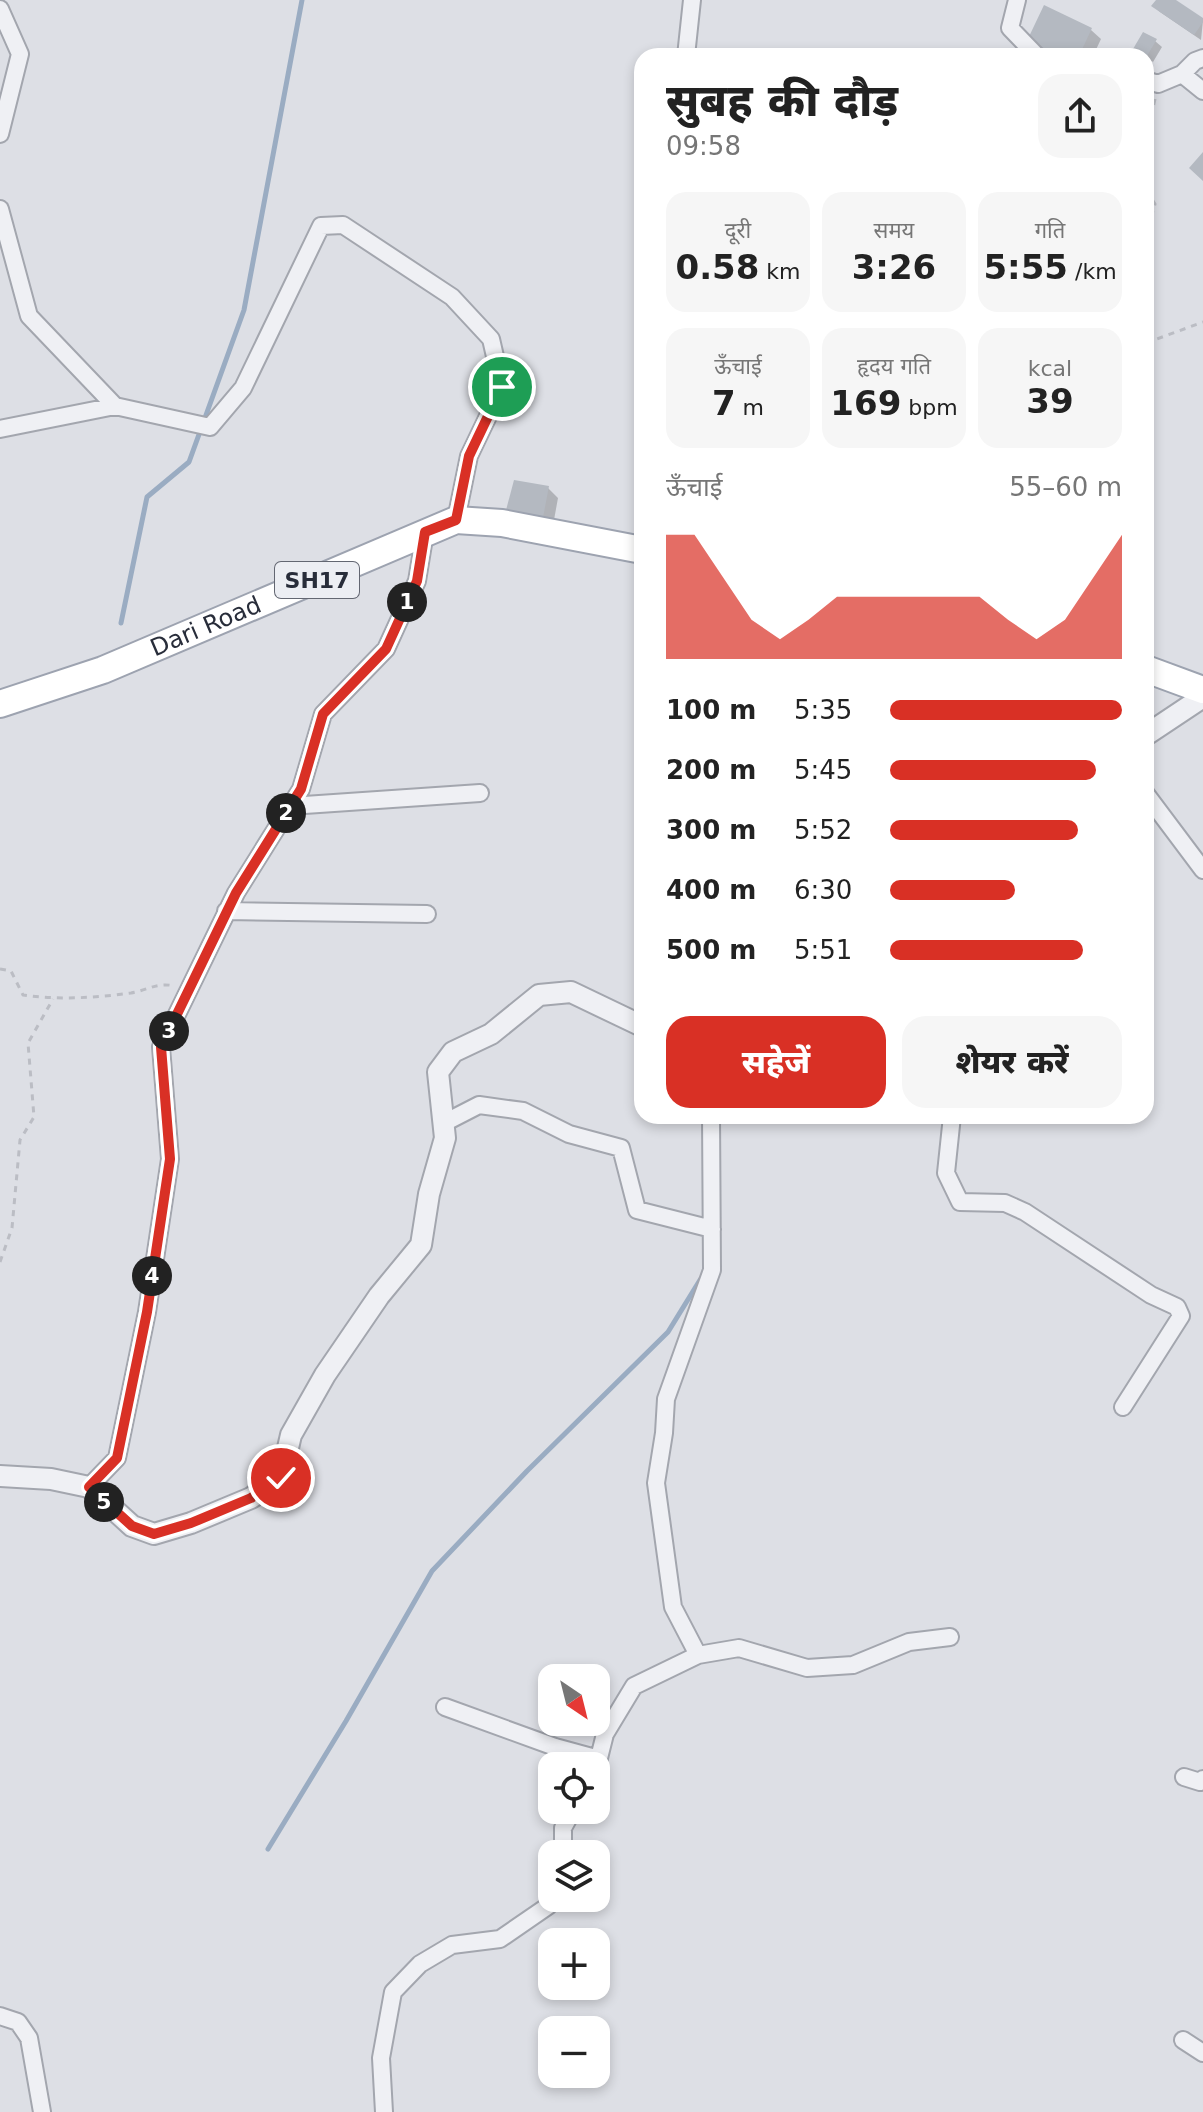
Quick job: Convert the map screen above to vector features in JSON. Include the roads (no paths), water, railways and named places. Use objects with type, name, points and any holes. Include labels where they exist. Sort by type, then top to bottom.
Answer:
[{"type":"main road","name":"Dari Road","points":[[0,704],[103,670],[456,520],[502,523],[634,548]]},
{"type":"main road","points":[[1154,672],[1203,690]]},
{"type":"street","points":[[687,48],[692,0]]},
{"type":"street","points":[[1017,0],[1010,28],[1029,48]]},
{"type":"street","points":[[0,9],[20,54],[0,134]]},
{"type":"street","points":[[1154,81],[1182,74],[1195,61],[1203,58]]},
{"type":"street","points":[[1182,74],[1203,91]]},
{"type":"street","points":[[0,209],[6,252],[29,316],[115,406]]},
{"type":"street","points":[[0,429],[115,406],[210,427],[243,388],[321,226],[343,225],[452,297],[491,339],[502,387],[469,456],[456,520]]},
{"type":"street","points":[[89,1487],[117,1458],[147,1312],[170,1159],[161,1047],[226,911],[301,789],[323,714],[386,649],[417,581],[425,532]]},
{"type":"street","points":[[1154,730],[1203,697]]},
{"type":"street","points":[[290,806],[480,793]]},
{"type":"street","points":[[1154,805],[1203,870]]},
{"type":"street","points":[[226,911],[427,914]]},
{"type":"street","points":[[0,1476],[51,1479],[89,1487],[132,1526],[154,1534],[191,1523],[251,1498],[281,1478],[291,1435],[325,1375],[379,1296],[421,1245],[429,1194],[445,1138],[438,1072],[453,1052],[491,1034],[539,995],[571,992],[634,1022]]},
{"type":"street","points":[[444,1123],[479,1105],[523,1111],[569,1134],[621,1148],[637,1210],[712,1229]]},
{"type":"street","points":[[698,1655],[673,1607],[656,1483],[666,1399],[712,1270],[711,1124]]},
{"type":"street","points":[[951,1124],[946,1173],[960,1202],[1005,1203],[1025,1212],[1151,1295],[1177,1307],[1181,1316],[1123,1407]]},
{"type":"street","points":[[600,1752],[605,1734],[634,1686],[698,1655],[739,1648],[807,1668],[853,1665],[909,1642],[950,1637]]},
{"type":"street","points":[[445,1707],[567,1752]]},
{"type":"street","points":[[1184,1777],[1200,1782],[1203,1779]]},
{"type":"street","points":[[384,2112],[381,2058],[393,1992],[420,1964],[452,1945],[500,1939],[539,1912]]},
{"type":"street","points":[[0,2016],[18,2022],[29,2038],[42,2112]]},
{"type":"street","points":[[1183,2040],[1203,2053]]},
{"type":"waterway","points":[[121,623],[147,497],[189,462],[244,310],[302,0]]},
{"type":"waterway","points":[[268,1849],[432,1571],[527,1471],[668,1332],[700,1280]]}]
